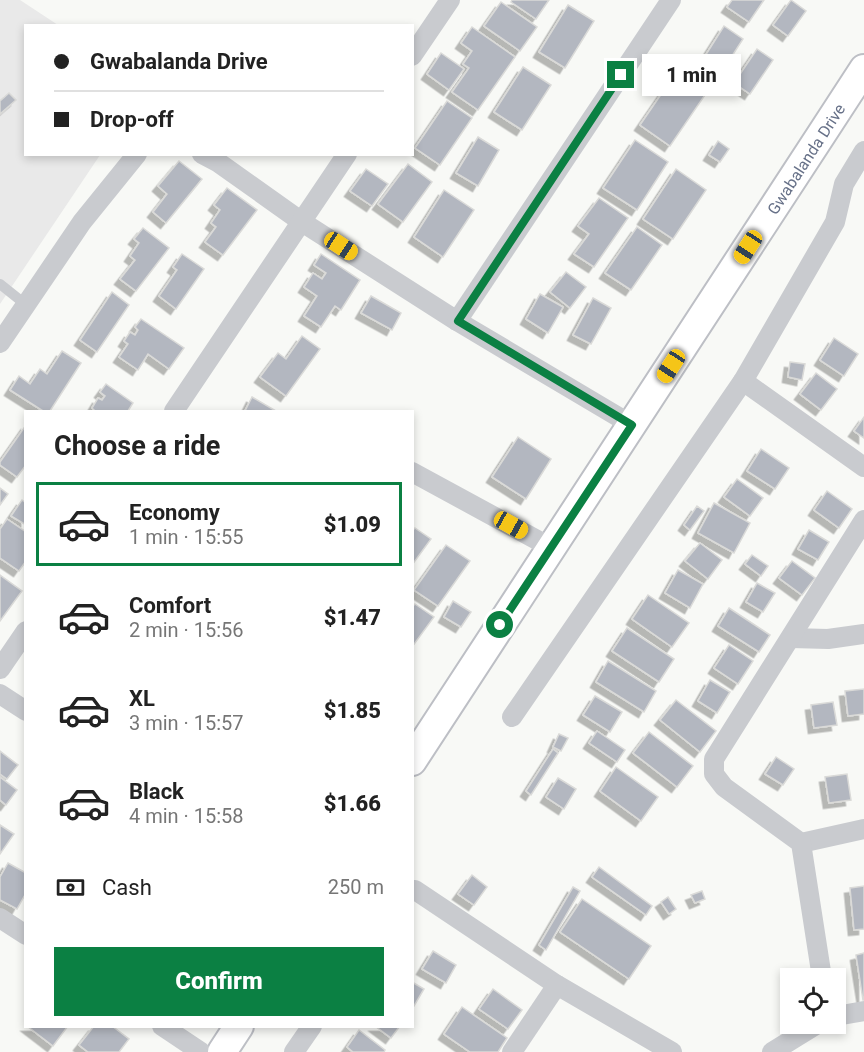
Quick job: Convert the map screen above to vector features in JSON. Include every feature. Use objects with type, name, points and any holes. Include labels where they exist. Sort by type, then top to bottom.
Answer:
[{"type":"street","points":[[414,53],[450,0]]},
{"type":"street","points":[[458,321],[671,0]]},
{"type":"street","name":"Gwabalanda Drive","points":[[414,758],[864,69]]},
{"type":"street","points":[[512,717],[742,381],[835,222],[844,184],[864,151]]},
{"type":"street","points":[[0,343],[82,222],[135,156]]},
{"type":"street","points":[[206,156],[303,222],[458,321],[632,425]]},
{"type":"street","points":[[175,410],[346,156]]},
{"type":"street","points":[[742,381],[864,467]]},
{"type":"street","points":[[414,473],[550,547]]},
{"type":"street","points":[[820,968],[801,843],[724,787],[714,774],[714,759],[864,520]]},
{"type":"street","points":[[0,669],[24,634]]},
{"type":"street","points":[[791,638],[828,639],[864,634]]},
{"type":"street","points":[[0,694],[24,710]]},
{"type":"street","points":[[801,843],[864,829]]},
{"type":"street","points":[[414,890],[557,985],[672,1052]]},
{"type":"street","points":[[0,918],[24,934]]},
{"type":"street","points":[[512,1052],[557,985]]},
{"type":"street","points":[[846,1014],[864,1011]]},
{"type":"street","points":[[165,1028],[201,1052]]},
{"type":"street","points":[[222,1052],[238,1028]]},
{"type":"street","points":[[294,1052],[311,1028]]},
{"type":"street","points":[[772,1052],[801,1034]]},
{"type":"lane","points":[[0,284],[25,304]]},
{"type":"shaded area","points":[[0,0],[20,0],[56,24],[24,24],[24,156],[99,156],[0,304]]},
{"type":"building","points":[[512,0],[549,0],[536,19],[511,2]]},
{"type":"building","points":[[732,0],[764,0],[749,22],[727,7]]},
{"type":"building","points":[[791,0],[806,11],[788,36],[773,25]]},
{"type":"building","points":[[501,2],[537,27],[520,51],[484,26]]},
{"type":"building","points":[[568,5],[594,21],[565,68],[539,52]]},
{"type":"building","points":[[724,26],[743,39],[712,87],[693,75]]},
{"type":"building","points":[[472,27],[515,57],[478,110],[452,92],[469,68],[463,64],[472,51],[461,43]]},
{"type":"building","points":[[757,49],[773,60],[750,94],[734,83]]},
{"type":"building","points":[[441,53],[464,69],[449,90],[427,74]]},
{"type":"building","points":[[523,67],[551,85],[522,130],[494,112]]},
{"type":"building","points":[[675,74],[705,95],[670,146],[640,125]]},
{"type":"building","points":[[9,93],[16,100],[0,114],[0,101]]},
{"type":"building","points":[[447,101],[472,118],[440,165],[415,148]]},
{"type":"building","points":[[478,137],[499,150],[478,186],[456,173]]},
{"type":"building","points":[[635,140],[668,162],[637,210],[603,188]]},
{"type":"building","points":[[718,141],[729,149],[720,162],[709,155]]},
{"type":"building","points":[[179,161],[202,179],[166,223],[153,212],[167,194],[158,186]]},
{"type":"building","points":[[408,164],[432,182],[403,222],[378,204]]},
{"type":"building","points":[[366,169],[388,184],[372,206],[350,191]]},
{"type":"building","points":[[676,169],[706,190],[673,239],[643,219]]},
{"type":"building","points":[[227,188],[257,210],[223,255],[205,242],[216,227],[211,223],[220,210],[214,205]]},
{"type":"building","points":[[444,190],[474,210],[443,257],[414,237]]},
{"type":"building","points":[[599,198],[628,218],[594,267],[574,254],[589,234],[578,226]]},
{"type":"building","points":[[637,227],[662,245],[631,290],[605,273]]},
{"type":"building","points":[[143,228],[169,248],[136,291],[120,279],[135,260],[130,256],[139,243],[134,239]]},
{"type":"building","points":[[182,254],[204,269],[176,309],[159,296],[177,270],[173,267]]},
{"type":"building","points":[[321,254],[360,280],[341,310],[335,306],[321,327],[304,316],[317,296],[304,287],[313,273],[322,279],[326,273],[314,265]]},
{"type":"building","points":[[566,272],[586,287],[570,308],[550,292]]},
{"type":"building","points":[[112,292],[129,305],[97,352],[80,340]]},
{"type":"building","points":[[540,294],[563,307],[548,333],[526,319]]},
{"type":"building","points":[[371,296],[401,313],[392,330],[361,313]]},
{"type":"building","points":[[593,298],[611,308],[591,344],[573,335]]},
{"type":"building","points":[[141,319],[184,348],[169,369],[148,354],[138,370],[119,357],[128,344],[124,341],[130,332],[135,335],[138,330],[135,327]]},
{"type":"building","points":[[302,336],[320,349],[286,396],[260,377],[278,353],[286,359]]},
{"type":"building","points":[[834,338],[858,354],[844,376],[820,360]]},
{"type":"building","points":[[62,351],[81,363],[51,410],[41,410],[10,390],[19,376],[30,384],[40,369],[47,374]]},
{"type":"building","points":[[790,362],[805,364],[802,380],[788,377]]},
{"type":"building","points":[[816,373],[837,389],[821,410],[800,394]]},
{"type":"building","points":[[106,384],[133,403],[129,410],[94,410],[92,408],[98,398],[102,400],[105,396],[100,392]]},
{"type":"building","points":[[252,397],[274,410],[246,410]]},
{"type":"building","points":[[864,417],[864,438],[854,431]]},
{"type":"building","points":[[24,428],[24,468],[17,477],[0,465]]},
{"type":"building","points":[[518,437],[551,459],[526,499],[492,477]]},
{"type":"building","points":[[761,449],[789,468],[775,489],[747,471]]},
{"type":"building","points":[[737,479],[763,498],[750,516],[724,497]]},
{"type":"building","points":[[0,488],[8,494],[0,505]]},
{"type":"building","points":[[827,491],[852,509],[839,528],[814,510]]},
{"type":"building","points":[[22,500],[24,502],[24,524],[11,516]]},
{"type":"building","points":[[714,503],[750,523],[734,553],[698,533]]},
{"type":"building","points":[[697,506],[704,511],[690,530],[684,525]]},
{"type":"building","points":[[7,519],[24,531],[24,564],[19,571],[0,558],[0,529]]},
{"type":"building","points":[[414,529],[431,539],[414,562]]},
{"type":"building","points":[[809,530],[829,542],[818,560],[798,549]]},
{"type":"building","points":[[700,543],[722,560],[708,579],[685,561]]},
{"type":"building","points":[[446,545],[470,561],[438,606],[414,590]]},
{"type":"building","points":[[752,555],[768,566],[761,576],[745,564]]},
{"type":"building","points":[[792,561],[815,578],[802,595],[779,578]]},
{"type":"building","points":[[678,570],[703,584],[690,608],[665,593]]},
{"type":"building","points":[[0,575],[22,591],[0,621]]},
{"type":"building","points":[[757,583],[775,593],[763,612],[746,602]]},
{"type":"building","points":[[648,595],[689,623],[672,647],[632,619]]},
{"type":"building","points":[[453,601],[471,612],[461,627],[444,617]]},
{"type":"building","points":[[414,605],[434,617],[414,644]]},
{"type":"building","points":[[729,608],[770,635],[759,652],[718,626]]},
{"type":"building","points":[[627,628],[674,659],[659,682],[612,651]]},
{"type":"building","points":[[729,645],[753,661],[738,684],[714,668]]},
{"type":"building","points":[[608,661],[656,691],[644,712],[596,682]]},
{"type":"building","points":[[710,680],[730,692],[717,713],[698,701]]},
{"type":"building","points":[[864,689],[864,714],[848,716],[845,691]]},
{"type":"building","points":[[595,696],[622,712],[610,732],[583,715]]},
{"type":"building","points":[[676,700],[716,731],[700,752],[660,720]]},
{"type":"building","points":[[833,702],[837,725],[814,728],[811,705]]},
{"type":"building","points":[[597,731],[625,750],[617,762],[589,743]]},
{"type":"building","points":[[649,732],[693,766],[677,787],[633,753]]},
{"type":"building","points":[[559,734],[568,738],[561,751],[553,747]]},
{"type":"building","points":[[553,749],[558,753],[531,795],[526,791]]},
{"type":"building","points":[[0,751],[18,765],[7,779],[0,774]]},
{"type":"building","points":[[776,757],[794,769],[783,785],[765,774]]},
{"type":"building","points":[[616,767],[658,797],[641,821],[600,791]]},
{"type":"building","points":[[847,774],[851,800],[829,803],[825,777]]},
{"type":"building","points":[[0,777],[17,790],[6,805],[0,800]]},
{"type":"building","points":[[558,778],[576,789],[564,809],[546,797]]},
{"type":"building","points":[[0,825],[14,834],[0,854]]},
{"type":"building","points":[[8,863],[24,872],[24,897],[17,909],[0,900],[0,877]]},
{"type":"building","points":[[599,867],[652,906],[646,915],[592,877]]},
{"type":"building","points":[[472,875],[487,887],[474,905],[458,894]]},
{"type":"building","points":[[864,886],[864,929],[854,930],[850,888]]},
{"type":"building","points":[[573,887],[580,891],[546,950],[539,945]]},
{"type":"building","points":[[702,891],[705,899],[695,903],[691,895]]},
{"type":"building","points":[[668,897],[676,909],[669,914],[661,902]]},
{"type":"building","points":[[582,899],[651,946],[629,979],[560,932]]},
{"type":"building","points":[[433,951],[456,965],[446,983],[422,969]]},
{"type":"building","points":[[864,953],[864,1000],[863,1000],[856,955]]},
{"type":"building","points":[[414,983],[424,989],[414,1006]]},
{"type":"building","points":[[493,989],[522,1010],[508,1029],[479,1009]]},
{"type":"building","points":[[462,1007],[507,1038],[498,1052],[470,1052],[444,1034]]},
{"type":"building","points":[[30,1028],[66,1028],[53,1046]]},
{"type":"building","points":[[92,1028],[115,1028],[129,1039],[119,1052],[88,1052],[79,1045]]},
{"type":"building","points":[[378,1028],[398,1028],[391,1038]]},
{"type":"building","points":[[359,1030],[385,1050],[384,1052],[353,1052],[347,1047]]},
{"type":"route","points":[[500,625],[632,425],[458,321],[621,75]]}]
